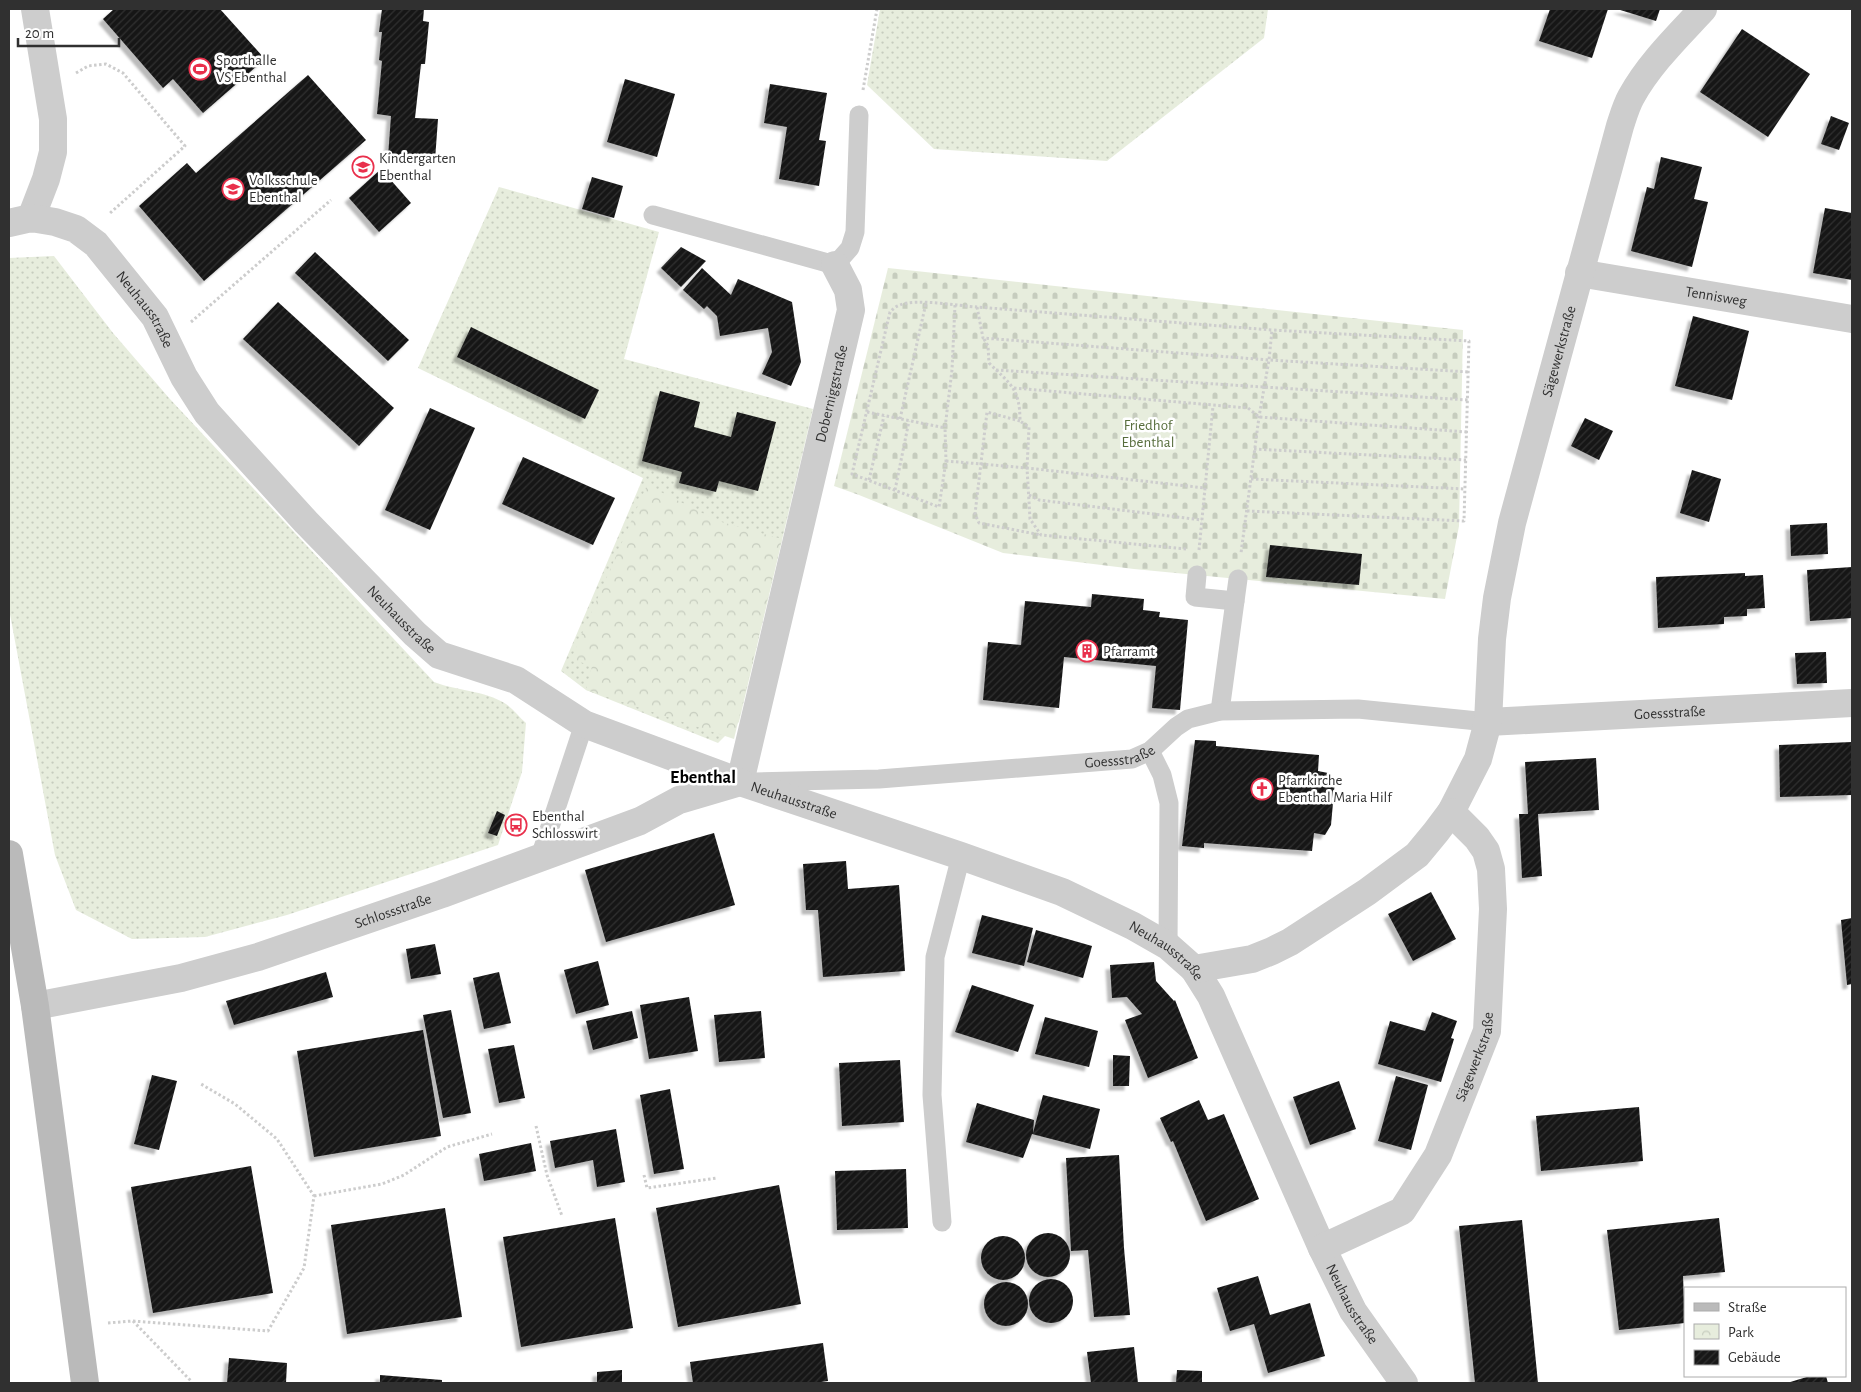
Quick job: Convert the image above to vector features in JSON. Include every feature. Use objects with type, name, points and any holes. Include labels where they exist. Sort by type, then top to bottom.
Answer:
[{"type":"main road","points":[[9,854],[35,1006],[85,1383]]},
{"type":"street","name":"Neuhausstraße","points":[[35,9],[53,119],[53,152],[46,179],[20,220],[55,222],[76,229],[96,244],[155,317],[184,377],[207,413],[306,522],[414,634],[439,654],[516,680],[584,724],[740,782],[1062,892],[1134,926],[1168,946],[1194,969],[1211,996],[1322,1248],[1353,1312],[1404,1383]]},
{"type":"street","name":"Sägewerkstraße","points":[[1488,722],[1492,639],[1499,588],[1512,523],[1620,126],[1630,98],[1659,57],[1703,9]]},
{"type":"street","name":"Doberniggstraße","points":[[740,782],[851,310],[848,290],[835,264]]},
{"type":"street","name":"Tennisweg","points":[[1579,273],[1852,319]]},
{"type":"street","name":"Goessstraße","points":[[1488,722],[1852,703]]},
{"type":"street","points":[[1194,969],[1252,960],[1290,942],[1367,892],[1417,855],[1452,812],[1478,759],[1488,722]]},
{"type":"street","name":"Schlossstraße","points":[[35,1006],[181,978],[258,957],[442,894],[640,821],[679,800],[740,782]]},
{"type":"street","name":"Sägewerkstraße","points":[[1322,1248],[1402,1211],[1438,1155],[1487,1031],[1493,909],[1491,869],[1486,851],[1477,838],[1452,812]]},
{"type":"lane","points":[[653,215],[835,264],[850,248],[855,232],[859,115]]},
{"type":"lane","points":[[1197,575],[1195,597],[1235,601]]},
{"type":"lane","points":[[1220,711],[1238,579]]},
{"type":"lane","name":"Goessstraße","points":[[740,782],[879,778],[1132,759],[1150,751],[1176,727],[1188,719],[1220,711],[1358,709],[1488,722]]},
{"type":"lane","points":[[540,857],[584,724]]},
{"type":"lane","points":[[1150,751],[1162,774],[1169,803],[1168,946]]},
{"type":"lane","points":[[942,1222],[932,1094],[935,957],[961,856]]},
{"type":"path","points":[[859,115],[877,9]]},
{"type":"path","points":[[48,89],[88,66],[106,64],[123,73],[185,146],[84,235]]},
{"type":"path","points":[[168,342],[331,200]]},
{"type":"path","points":[[956,305],[952,370],[945,428],[946,461],[939,507],[852,474],[890,312],[898,305],[911,302],[956,305],[977,308],[1272,330],[1469,341],[1464,521],[1246,511]]},
{"type":"path","points":[[900,419],[926,303]]},
{"type":"path","points":[[977,308],[983,338],[988,346],[989,363],[1014,388],[1020,407],[1020,421]]},
{"type":"path","points":[[1238,579],[1254,449],[1269,360],[1272,330]]},
{"type":"path","points":[[983,338],[1269,360],[1469,372]]},
{"type":"path","points":[[996,370],[1468,400]]},
{"type":"path","points":[[1014,388],[1248,408],[1259,417],[1467,432]]},
{"type":"path","points":[[1197,575],[1214,406]]},
{"type":"path","points":[[867,412],[945,428]]},
{"type":"path","points":[[1041,535],[1030,519],[1026,468],[1029,427],[1020,421],[987,412],[975,514],[979,523],[1041,535],[1199,551]]},
{"type":"path","points":[[869,480],[884,416]]},
{"type":"path","points":[[895,490],[909,421]]},
{"type":"path","points":[[1254,449],[1466,460]]},
{"type":"path","points":[[946,461],[1205,488]]},
{"type":"path","points":[[1251,479],[1465,490]]},
{"type":"path","points":[[1029,496],[1039,500],[1202,520]]},
{"type":"path","points":[[78,1326],[132,1320],[268,1331],[304,1268],[314,1196],[277,1139],[234,1104],[201,1084]]},
{"type":"path","points":[[536,1126],[547,1175],[562,1216]]},
{"type":"path","points":[[314,1196],[382,1184],[404,1175],[447,1147],[492,1134]]},
{"type":"path","points":[[644,1175],[647,1188],[717,1178]]},
{"type":"path","points":[[132,1320],[191,1381]]},
{"type":"green space","points":[[880,9],[1268,9],[1264,38],[1107,161],[934,149],[867,85]]},
{"type":"green space","points":[[499,187],[659,232],[624,359],[813,409],[739,722],[718,743],[586,690],[561,671],[643,478],[418,368]]},
{"type":"green space","points":[[54,256],[113,333],[169,398],[434,682],[498,699],[509,706],[526,723],[522,772],[498,845],[287,915],[205,937],[132,939],[76,910],[55,855],[9,609],[9,258]]},
{"type":"green space","name":"Friedhof Ebenthal","points":[[888,268],[1463,330],[1459,526],[1445,599],[1134,569],[1003,553],[834,486]]},
{"type":"green space","points":[[647,485],[718,521],[782,539],[734,739],[586,690],[592,666],[571,659]]},
{"type":"building","name":"Sporthalle VS Ebenthal","points":[[114,9],[220,9],[265,59],[203,113],[173,79],[163,88],[103,19]]},
{"type":"building","points":[[382,9],[424,9],[423,21],[429,22],[425,64],[421,64],[415,118],[438,119],[435,160],[388,157],[391,116],[377,114],[382,61],[379,60],[382,32],[379,32]]},
{"type":"building","points":[[1550,9],[1608,9],[1592,58],[1539,41]]},
{"type":"building","points":[[1617,9],[1660,9],[1656,21]]},
{"type":"building","points":[[1742,29],[1810,74],[1768,137],[1700,92]]},
{"type":"building","name":"Volksschule Ebenthal","points":[[308,75],[366,140],[204,281],[139,206],[187,163],[196,173]]},
{"type":"building","points":[[625,79],[675,94],[657,157],[607,142]]},
{"type":"building","points":[[770,84],[827,93],[819,140],[826,141],[819,186],[779,179],[787,127],[764,123]]},
{"type":"building","points":[[1831,116],[1849,123],[1839,150],[1821,144]]},
{"type":"building","points":[[1661,157],[1702,167],[1694,199],[1708,202],[1692,267],[1631,251],[1647,187],[1654,189]]},
{"type":"building","points":[[381,169],[411,203],[379,232],[349,198]]},
{"type":"building","points":[[592,177],[623,186],[614,218],[582,209]]},
{"type":"building","points":[[1825,208],[1852,213],[1852,280],[1813,273]]},
{"type":"building","points":[[681,247],[706,261],[681,287],[661,268]]},
{"type":"building","points":[[315,252],[409,340],[388,361],[295,273]]},
{"type":"building","points":[[702,268],[731,295],[738,279],[792,302],[801,362],[791,386],[762,374],[772,352],[768,328],[720,336],[717,316],[707,306],[704,309],[683,290]]},
{"type":"building","points":[[278,302],[394,408],[359,446],[243,339]]},
{"type":"building","points":[[1693,316],[1749,331],[1732,400],[1675,386]]},
{"type":"building","points":[[471,327],[599,390],[585,419],[457,357]]},
{"type":"building","points":[[660,391],[700,402],[694,427],[731,437],[737,412],[776,422],[758,491],[719,481],[716,492],[679,483],[682,472],[642,461]]},
{"type":"building","points":[[430,408],[475,428],[430,530],[385,510]]},
{"type":"building","points":[[1585,418],[1613,431],[1599,460],[1571,446]]},
{"type":"building","points":[[523,457],[615,498],[593,545],[502,504]]},
{"type":"building","points":[[1692,470],[1721,479],[1709,522],[1680,513]]},
{"type":"building","points":[[1827,523],[1828,554],[1791,556],[1790,525]]},
{"type":"building","points":[[1270,545],[1362,554],[1359,585],[1266,577]]},
{"type":"building","points":[[1852,567],[1852,618],[1810,621],[1807,570]]},
{"type":"building","points":[[1745,573],[1745,576],[1763,575],[1765,608],[1747,609],[1747,616],[1724,617],[1724,624],[1658,628],[1656,577]]},
{"type":"building","name":"Pfarramt","points":[[1092,594],[1144,599],[1143,610],[1160,612],[1159,617],[1188,620],[1180,710],[1152,708],[1156,666],[1064,657],[1059,708],[983,700],[988,642],[1021,645],[1025,601],[1091,607]]},
{"type":"building","points":[[1826,652],[1827,683],[1797,684],[1795,653]]},
{"type":"building","name":"Pfarrkirche Ebenthal Maria Hilf","points":[[1195,740],[1216,741],[1216,746],[1319,755],[1318,771],[1328,773],[1335,781],[1331,825],[1325,835],[1314,833],[1312,851],[1204,843],[1204,848],[1182,846]]},
{"type":"building","points":[[1852,742],[1852,795],[1780,797],[1779,745]]},
{"type":"building","points":[[1596,758],[1599,810],[1538,814],[1542,876],[1522,878],[1519,814],[1528,814],[1525,762]]},
{"type":"building","points":[[497,811],[505,815],[497,836],[488,833]]},
{"type":"building","points":[[714,833],[735,905],[606,942],[585,870]]},
{"type":"building","points":[[846,861],[848,889],[899,885],[905,971],[823,977],[818,910],[806,910],[803,864]]},
{"type":"building","points":[[1431,892],[1456,939],[1413,961],[1388,914]]},
{"type":"building","points":[[982,915],[1033,928],[1024,966],[972,953]]},
{"type":"building","points":[[1852,918],[1852,984],[1847,985],[1841,920]]},
{"type":"building","points":[[1036,930],[1092,946],[1083,978],[1027,962]]},
{"type":"building","points":[[435,944],[441,974],[411,979],[406,949]]},
{"type":"building","points":[[598,961],[609,1005],[576,1014],[564,970]]},
{"type":"building","points":[[1154,962],[1156,981],[1175,1000],[1198,1058],[1148,1078],[1125,1020],[1142,1014],[1127,997],[1112,998],[1110,965]]},
{"type":"building","points":[[326,972],[333,997],[234,1025],[226,1001]]},
{"type":"building","points":[[499,972],[511,1023],[484,1029],[473,978]]},
{"type":"building","points":[[972,985],[1034,1005],[1018,1052],[955,1032]]},
{"type":"building","points":[[689,997],[698,1051],[649,1059],[640,1005]]},
{"type":"building","points":[[451,1010],[471,1113],[443,1118],[423,1015]]},
{"type":"building","points":[[632,1011],[638,1038],[593,1050],[586,1021]]},
{"type":"building","points":[[761,1011],[765,1058],[719,1062],[714,1015]]},
{"type":"building","points":[[1432,1012],[1457,1021],[1451,1038],[1454,1039],[1441,1082],[1378,1064],[1390,1021],[1425,1031]]},
{"type":"building","points":[[1045,1017],[1098,1031],[1089,1067],[1035,1054]]},
{"type":"building","points":[[423,1030],[441,1136],[314,1157],[297,1051]]},
{"type":"building","points":[[514,1045],[525,1098],[499,1103],[488,1049]]},
{"type":"building","points":[[1113,1055],[1130,1056],[1129,1086],[1113,1086]]},
{"type":"building","points":[[900,1060],[904,1122],[842,1126],[839,1063]]},
{"type":"building","points":[[152,1075],[177,1081],[159,1150],[134,1144]]},
{"type":"building","points":[[1396,1076],[1428,1085],[1411,1150],[1378,1141]]},
{"type":"building","points":[[1339,1081],[1356,1129],[1310,1145],[1293,1097]]},
{"type":"building","points":[[670,1089],[684,1169],[654,1174],[640,1095]]},
{"type":"building","points":[[1043,1095],[1100,1109],[1090,1149],[1032,1134],[1023,1158],[966,1142],[977,1103],[1034,1120],[1033,1133]]},
{"type":"building","points":[[1199,1100],[1208,1120],[1224,1114],[1259,1199],[1206,1221],[1173,1141],[1171,1142],[1160,1118]]},
{"type":"building","points":[[1639,1107],[1643,1161],[1541,1171],[1536,1116]]},
{"type":"building","points":[[616,1129],[625,1182],[597,1187],[593,1160],[555,1168],[550,1141]]},
{"type":"building","points":[[531,1143],[536,1171],[484,1181],[479,1154]]},
{"type":"building","points":[[1119,1155],[1130,1315],[1094,1317],[1088,1250],[1071,1251],[1066,1158]]},
{"type":"building","points":[[251,1166],[273,1293],[153,1313],[131,1187]]},
{"type":"building","points":[[906,1169],[908,1228],[837,1230],[835,1171]]},
{"type":"building","points":[[779,1185],[801,1304],[678,1327],[656,1208]]},
{"type":"building","points":[[445,1208],[462,1317],[347,1334],[331,1225]]},
{"type":"building","points":[[615,1218],[633,1328],[521,1347],[503,1237]]},
{"type":"building","points":[[1719,1218],[1725,1272],[1683,1276],[1684,1323],[1619,1330],[1607,1230]]},
{"type":"building","points":[[1522,1220],[1538,1383],[1475,1383],[1459,1226]]},
{"type":"building","points":[[1044,1233],[1052,1233],[1064,1239],[1070,1255],[1064,1271],[1052,1277],[1044,1277],[1032,1271],[1026,1259],[1026,1251],[1032,1239]]},
{"type":"building","points":[[999,1236],[1007,1236],[1019,1242],[1025,1258],[1019,1274],[1007,1280],[999,1280],[987,1274],[981,1262],[981,1254],[987,1242]]},
{"type":"building","points":[[1258,1276],[1270,1315],[1310,1303],[1325,1356],[1268,1373],[1254,1324],[1230,1331],[1217,1288]]},
{"type":"building","points":[[1047,1279],[1055,1279],[1067,1285],[1073,1301],[1067,1317],[1055,1323],[1047,1323],[1035,1317],[1029,1305],[1029,1297],[1035,1285]]},
{"type":"building","points":[[1002,1282],[1010,1282],[1022,1288],[1028,1304],[1022,1320],[1010,1326],[1002,1326],[990,1320],[984,1308],[984,1300],[990,1288]]},
{"type":"building","points":[[823,1343],[828,1381],[814,1383],[693,1383],[690,1362]]},
{"type":"building","points":[[1134,1347],[1138,1383],[1091,1383],[1087,1352]]},
{"type":"building","points":[[229,1358],[287,1363],[286,1383],[227,1383]]},
{"type":"building","points":[[622,1370],[622,1383],[597,1383],[597,1372]]},
{"type":"building","points":[[1177,1370],[1202,1371],[1202,1383],[1176,1383]]},
{"type":"building","points":[[380,1375],[442,1380],[442,1383],[380,1383]]},
{"type":"building","points":[[1807,1377],[1826,1377],[1828,1383],[1787,1383]]},
{"type":"place","name":"Sporthalle VS Ebenthal","points":[[200,69]]},
{"type":"place","name":"Kindergarten Ebenthal","points":[[363,167]]},
{"type":"place","name":"Volksschule Ebenthal","points":[[233,189]]},
{"type":"place","name":"Pfarramt","points":[[1087,651]]},
{"type":"place","name":"Pfarrkirche Ebenthal Maria Hilf","points":[[1262,789]]},
{"type":"place","name":"Ebenthal Schlosswirt","points":[[516,825]]},
{"type":"district","name":"Ebenthal","points":[[703,778]]}]
